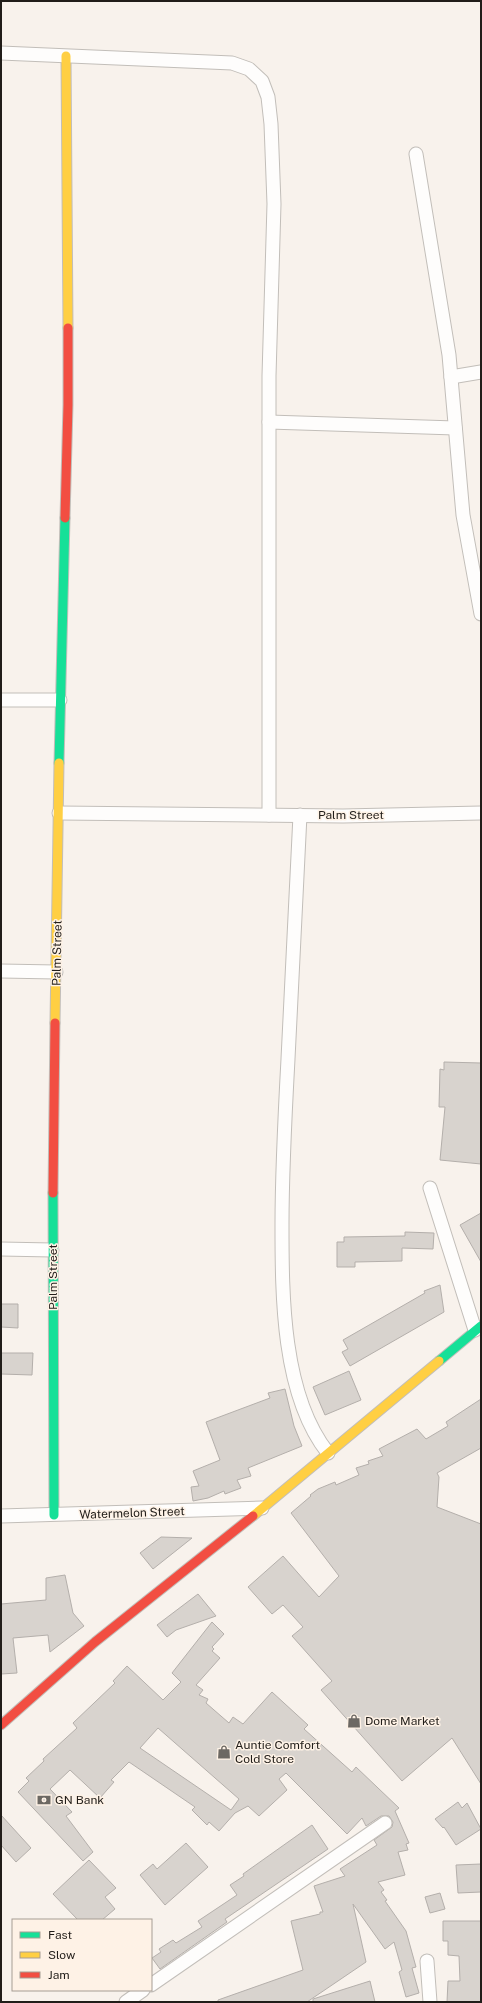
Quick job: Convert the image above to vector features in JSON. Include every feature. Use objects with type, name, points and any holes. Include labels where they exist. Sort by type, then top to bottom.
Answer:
[{"type":"street","points":[[1,53],[232,63],[249,70],[262,81],[268,97],[271,124],[274,204],[269,422],[269,815]]},
{"type":"street","points":[[59,813],[60,700],[68,405],[66,56]]},
{"type":"street","points":[[416,154],[448,347],[463,515],[481,614]]},
{"type":"street","points":[[451,377],[481,372]]},
{"type":"street","points":[[269,422],[455,428]]},
{"type":"street","points":[[1,700],[60,700]]},
{"type":"street","name":"Palm Street","points":[[54,1516],[52,1250],[59,813],[300,815],[481,813]]},
{"type":"street","points":[[300,815],[285,1128],[282,1286],[291,1366],[306,1416],[316,1438],[328,1453]]},
{"type":"street","points":[[1,971],[56,972]]},
{"type":"street","points":[[1,1725],[101,1637],[262,1508],[478,1328],[430,1188]]},
{"type":"street","points":[[1,1249],[52,1250]]},
{"type":"street","name":"Watermelon Street","points":[[1,1516],[54,1516],[262,1508]]},
{"type":"street","points":[[152,1984],[385,1823]]},
{"type":"street","points":[[427,1961],[430,2002]]},
{"type":"street","points":[[126,2002],[142,1991]]},
{"type":"building","points":[[444,1062],[481,1063],[481,1164],[440,1160],[445,1107],[439,1107],[440,1069],[444,1070]]},
{"type":"building","points":[[481,1213],[481,1262],[460,1225]]},
{"type":"building","points":[[405,1232],[434,1233],[433,1249],[402,1248],[402,1261],[355,1262],[355,1267],[337,1267],[337,1242],[344,1242],[344,1237],[405,1236]]},
{"type":"building","points":[[440,1285],[444,1312],[350,1366],[342,1352],[348,1349],[343,1340],[425,1293],[424,1291]]},
{"type":"building","points":[[1,1304],[18,1304],[18,1328],[1,1327]]},
{"type":"building","points":[[1,1353],[33,1353],[32,1375],[1,1374]]},
{"type":"building","points":[[349,1371],[361,1400],[325,1415],[313,1387]]},
{"type":"building","points":[[285,1389],[294,1426],[302,1446],[248,1468],[251,1476],[237,1480],[241,1488],[225,1494],[224,1491],[208,1498],[193,1501],[191,1487],[199,1486],[193,1471],[220,1460],[206,1422],[270,1398],[268,1393]]},
{"type":"building","points":[[481,1399],[481,1448],[437,1473],[439,1477],[437,1507],[481,1524],[481,1784],[452,1738],[402,1781],[321,1690],[332,1681],[292,1636],[303,1627],[283,1605],[272,1614],[248,1587],[283,1556],[319,1597],[339,1576],[291,1513],[318,1489],[335,1482],[336,1485],[359,1475],[356,1468],[369,1464],[368,1461],[383,1456],[379,1449],[417,1429],[426,1439],[448,1426],[446,1422]]},
{"type":"building","points":[[161,1537],[192,1538],[153,1569],[140,1553]]},
{"type":"building","points":[[65,1575],[73,1613],[84,1626],[50,1652],[48,1635],[13,1638],[17,1673],[1,1674],[1,1604],[46,1600],[46,1578]]},
{"type":"building","points":[[198,1594],[216,1616],[176,1630],[167,1637],[157,1625]]},
{"type":"building","points":[[212,1622],[224,1634],[212,1647],[214,1649],[212,1651],[220,1658],[196,1685],[203,1690],[199,1695],[208,1699],[206,1703],[229,1723],[233,1717],[243,1724],[272,1692],[308,1725],[304,1729],[352,1772],[356,1767],[399,1808],[395,1811],[409,1843],[406,1844],[408,1850],[398,1852],[405,1875],[378,1882],[384,1890],[381,1892],[387,1900],[385,1901],[406,1931],[416,1967],[412,1968],[419,1993],[406,1997],[399,1972],[402,1970],[394,1942],[385,1949],[353,1904],[366,1962],[307,2002],[218,2002],[218,2000],[303,1970],[291,1921],[323,1912],[314,1886],[345,1876],[340,1869],[377,1845],[374,1840],[392,1827],[393,1822],[389,1816],[381,1816],[366,1826],[362,1818],[347,1834],[286,1773],[279,1779],[287,1790],[259,1816],[248,1806],[235,1813],[219,1831],[209,1822],[207,1825],[192,1810],[195,1807],[129,1762],[111,1780],[114,1782],[100,1798],[70,1770],[50,1789],[72,1812],[66,1816],[93,1852],[83,1861],[18,1792],[29,1781],[26,1778],[44,1761],[43,1759],[77,1728],[73,1723],[115,1683],[113,1681],[127,1666],[163,1700],[181,1682],[172,1673]],"holes":[[[158,1728],[239,1799],[231,1810],[140,1748]]]},
{"type":"building","points":[[458,1802],[462,1808],[467,1803],[481,1829],[456,1845],[444,1827],[443,1828],[435,1819]]},
{"type":"building","points":[[1,1815],[31,1848],[16,1862],[1,1845]]},
{"type":"building","points":[[312,1825],[328,1849],[225,1919],[227,1922],[160,1969],[152,1958],[161,1952],[159,1949],[173,1940],[176,1943],[202,1927],[198,1921],[237,1895],[230,1885],[244,1876],[243,1874]]},
{"type":"building","points":[[186,1843],[208,1867],[165,1905],[140,1875],[153,1864],[157,1869]]},
{"type":"building","points":[[89,1860],[116,1888],[105,1897],[115,1909],[103,1919],[77,1919],[53,1894]]},
{"type":"building","points":[[481,1864],[481,1892],[458,1893],[456,1865]]},
{"type":"building","points":[[440,1893],[445,1909],[430,1913],[425,1897]]},
{"type":"building","points":[[443,1921],[481,1921],[481,2002],[447,2002],[448,1981],[460,1981],[459,1956],[448,1955],[448,1941],[443,1941]]},
{"type":"building","points":[[370,1981],[375,2002],[313,2002],[313,1999]]},
{"type":"traffic: fast","points":[[59,763],[65,518]]},
{"type":"traffic: fast","points":[[53,1193],[54,1515]]},
{"type":"traffic: fast","points":[[439,1361],[481,1326]]},
{"type":"traffic: slow","points":[[66,56],[68,328]]},
{"type":"traffic: slow","points":[[55,1023],[59,763]]},
{"type":"traffic: slow","points":[[253,1516],[439,1361]]},
{"type":"traffic: jam","points":[[65,518],[68,405],[68,328]]},
{"type":"traffic: jam","points":[[53,1193],[55,1023]]},
{"type":"traffic: jam","points":[[1,1725],[95,1642],[253,1516]]},
{"type":"place","name":"Dome Market","points":[[354,1721]]},
{"type":"place","name":"Auntie Comfort Cold Store","points":[[224,1752]]},
{"type":"place","name":"GN Bank","points":[[44,1800]]}]
